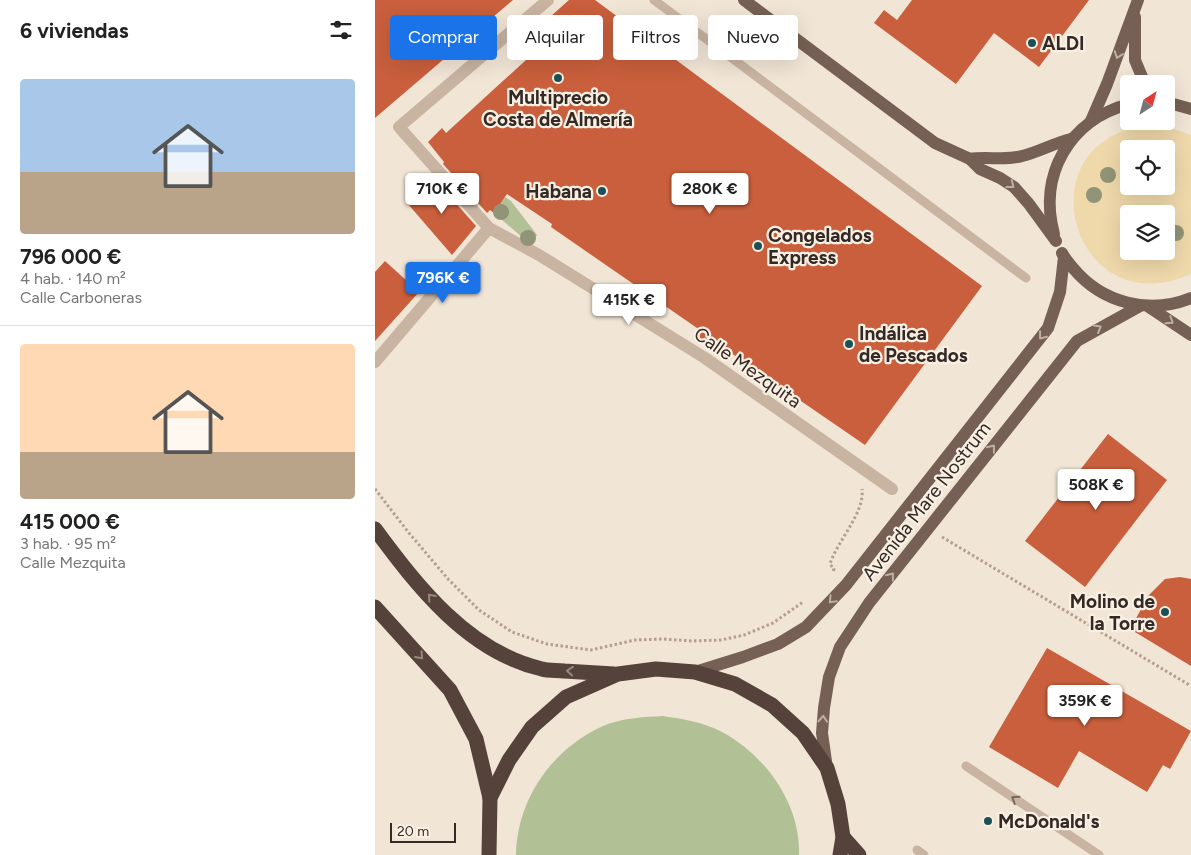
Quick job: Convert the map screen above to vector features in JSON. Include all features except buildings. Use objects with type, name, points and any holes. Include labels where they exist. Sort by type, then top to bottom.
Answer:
[{"type":"highway","points":[[375,529],[394,554],[449,616],[468,633],[496,651],[542,669],[618,674],[657,669],[695,672],[735,684],[772,705],[803,733],[827,768],[838,804],[843,837],[840,855]]},
{"type":"highway","points":[[375,607],[450,690],[476,740],[490,798],[489,855]]},
{"type":"highway","points":[[490,798],[509,760],[532,727],[566,697],[618,674]]},
{"type":"highway","points":[[843,837],[859,855]]},
{"type":"main road","points":[[744,0],[935,143],[970,159],[980,168],[1000,178],[1019,192],[1056,241],[1064,257],[1084,281],[1110,298],[1145,306],[1176,304],[1191,298]]},
{"type":"main road","points":[[1137,5],[1135,60],[1141,75]]},
{"type":"main road","points":[[1091,121],[1137,5]]},
{"type":"main road","points":[[1175,105],[1191,109]]},
{"type":"main road","points":[[1056,241],[1052,226],[1049,195],[1055,171],[1071,139],[1091,121],[1120,106]]},
{"type":"main road","points":[[970,159],[1021,157],[1071,139]]},
{"type":"main road","name":"Avenida Mare Nostrum","points":[[695,672],[778,644],[806,627],[846,585],[1048,328],[1060,292],[1064,257]]},
{"type":"main road","points":[[1145,306],[1191,334]]},
{"type":"main road","name":"Avenida Mare Nostrum","points":[[827,768],[822,733],[829,677],[840,647],[869,603],[1077,340],[1145,306]]},
{"type":"street","name":"Calle Mezquita","points":[[548,0],[399,127],[489,228],[539,255],[705,358],[892,490]]},
{"type":"street","points":[[375,362],[489,228]]},
{"type":"lane","points":[[654,0],[1026,278]]},
{"type":"lane","points":[[966,766],[1099,855]]},
{"type":"path","points":[[375,489],[448,580],[479,610],[512,632],[547,644],[591,650],[641,640],[721,640],[744,635],[773,623],[807,599]]},
{"type":"path","points":[[929,529],[1191,686]]},
{"type":"path","points":[[831,574],[834,569]]},
{"type":"green space","points":[[505,197],[511,201],[537,235],[530,244],[494,213]]},
{"type":"green space","points":[[663,716],[693,721],[722,732],[738,742],[766,768],[787,800],[794,818],[798,836],[799,855],[516,855],[518,834],[523,814],[541,778],[553,762],[585,736],[610,723],[633,718]]},
{"type":"sand","points":[[1175,129],[1191,135],[1191,274],[1149,284],[1115,275],[1090,253],[1076,223],[1074,191],[1085,160],[1111,136],[1134,130]]},
{"type":"place","name":"ALDI","points":[[1032,43]]},
{"type":"place","name":"Multiprecio Costa de Almería","points":[[558,78]]},
{"type":"place","name":"Habana","points":[[602,191]]},
{"type":"place","name":"Congelados Express","points":[[758,246]]},
{"type":"place","name":"Indálica de Pescados","points":[[849,344]]},
{"type":"place","name":"Molino de la Torre","points":[[1165,612]]},
{"type":"place","name":"McDonald's","points":[[988,821]]}]
